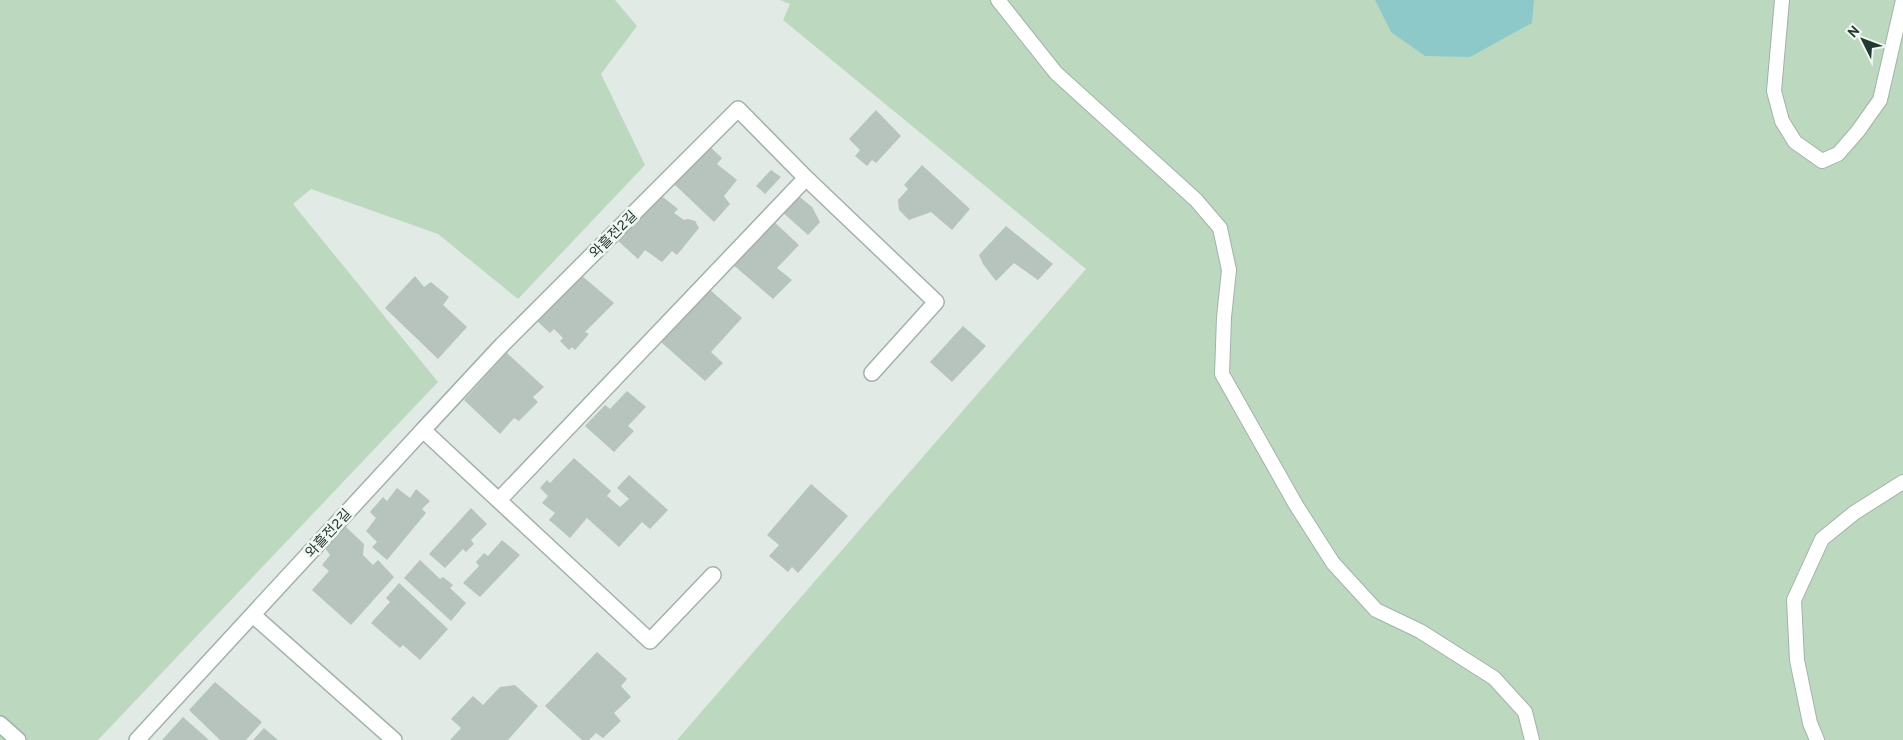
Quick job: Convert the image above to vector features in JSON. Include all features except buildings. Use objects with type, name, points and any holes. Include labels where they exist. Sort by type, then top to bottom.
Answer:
[{"type":"street","name":"와흘전2길","points":[[137,740],[502,345],[738,109],[806,178],[936,302],[872,373]]},
{"type":"street","points":[[499,500],[806,178]]},
{"type":"street","points":[[423,430],[650,641],[713,574]]},
{"type":"street","points":[[253,615],[394,740]]},
{"type":"street","points":[[0,724],[18,740]]},
{"type":"lane","points":[[998,0],[1056,73],[1196,200],[1220,228],[1229,270],[1224,317],[1222,374],[1296,505],[1332,563],[1376,610],[1420,631],[1494,678],[1525,712],[1532,740]]},
{"type":"lane","points":[[1782,0],[1774,91],[1782,121],[1795,142],[1822,161],[1838,154],[1858,131],[1880,100],[1903,0]]},
{"type":"lane","points":[[1816,740],[1810,723],[1797,660],[1794,600],[1822,539],[1854,514],[1903,482]]},
{"type":"green space","points":[[0,0],[615,0],[637,26],[601,74],[645,165],[518,299],[438,234],[311,189],[293,204],[438,382],[98,740],[0,740]]},
{"type":"green space","points":[[780,0],[1903,0],[1903,740],[677,740],[1086,269],[783,20],[790,4]]},
{"type":"water","points":[[1375,0],[1534,0],[1532,23],[1470,57],[1425,56],[1391,32]]}]
